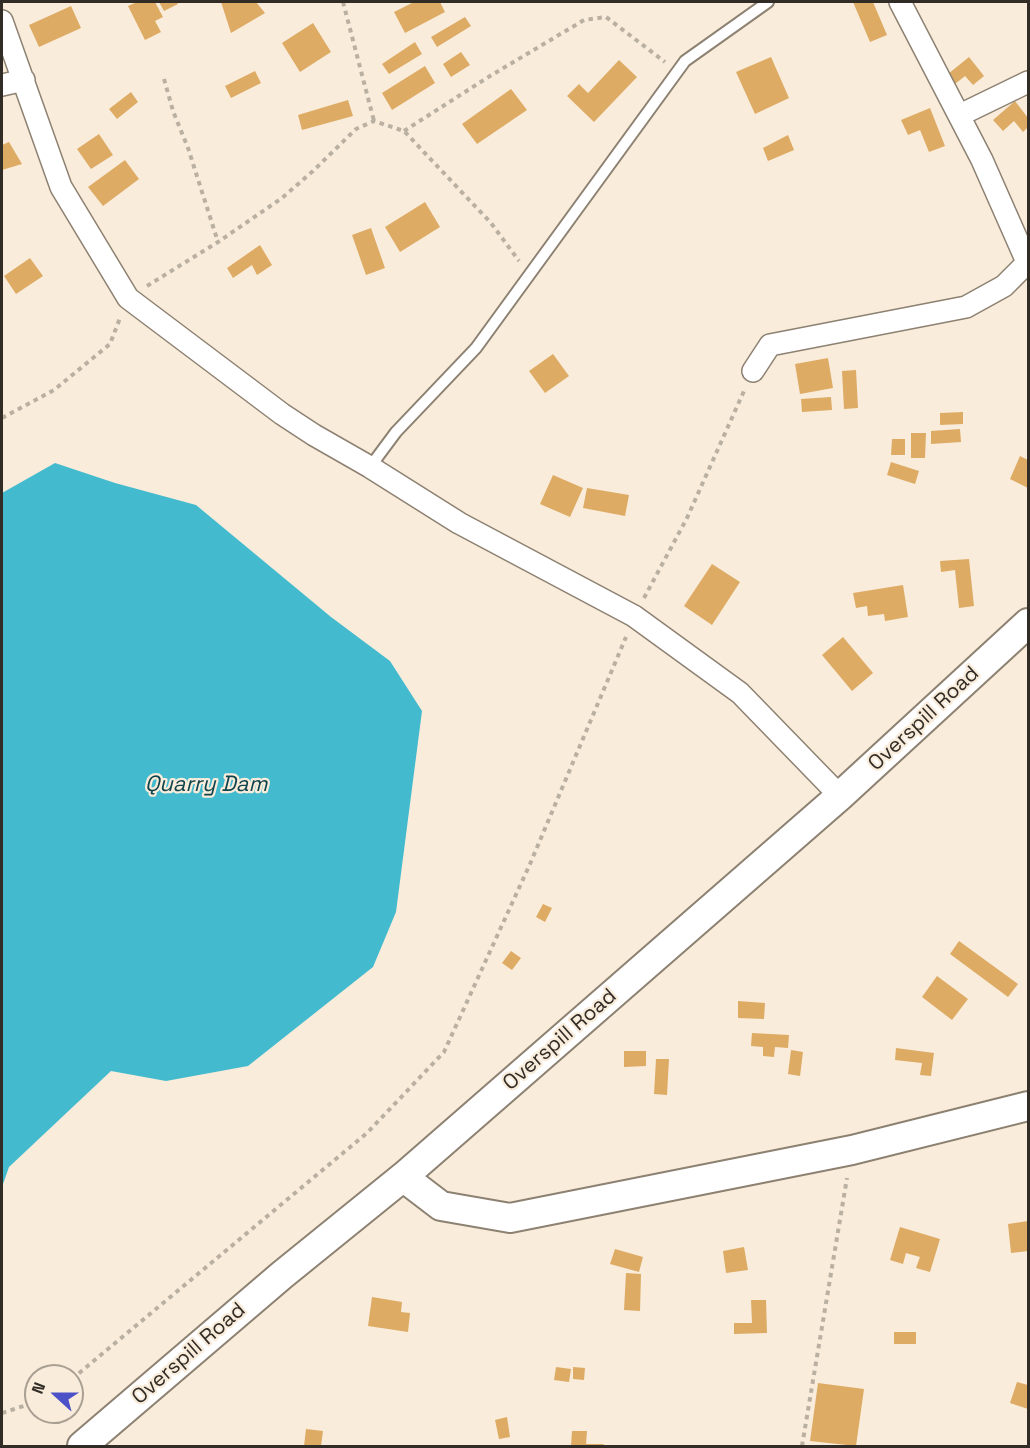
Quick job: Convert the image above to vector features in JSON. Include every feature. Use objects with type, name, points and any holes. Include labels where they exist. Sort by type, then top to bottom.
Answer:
[{"type":"street","points":[[753,372],[770,345],[966,307],[1004,286],[1028,262],[960,115],[900,2]]},
{"type":"street","points":[[2,21],[61,187],[128,298],[282,414],[459,523],[634,616],[740,693],[840,796]]},
{"type":"street","points":[[2,86],[24,80]]},
{"type":"street","points":[[960,115],[1029,82]]},
{"type":"street","name":"Overspill Road","points":[[82,1446],[282,1275],[403,1177],[840,796],[1029,623]]},
{"type":"street","points":[[403,1177],[441,1206],[510,1218],[852,1150],[1029,1106]]},
{"type":"lane","points":[[370,467],[396,432],[476,348],[685,61],[768,2]]},
{"type":"path","points":[[343,2],[374,121]]},
{"type":"path","points":[[404,131],[584,20],[606,17],[658,55],[676,72]]},
{"type":"path","points":[[164,80],[172,111],[188,148],[218,242]]},
{"type":"path","points":[[2,418],[54,390],[110,344],[128,298],[218,242],[282,198],[356,129],[374,121],[404,131],[490,223],[528,274]]},
{"type":"path","points":[[84,1369],[367,1133],[444,1052],[530,864],[634,616],[687,518],[753,372]]},
{"type":"path","points":[[802,1446],[852,1150]]},
{"type":"path","points":[[2,1413],[24,1406]]},
{"type":"water","name":"Quarry Dam","points":[[55,463],[115,483],[196,505],[331,617],[390,661],[422,711],[396,912],[373,967],[248,1066],[166,1081],[111,1071],[9,1167],[2,1187],[2,493]]},
{"type":"building","points":[[137,2],[155,2],[163,17],[155,21],[161,32],[145,40],[128,6]]},
{"type":"building","points":[[159,2],[177,2],[178,4],[164,11]]},
{"type":"building","points":[[221,2],[256,2],[265,13],[231,33]]},
{"type":"building","points":[[414,2],[440,2],[445,12],[405,33],[394,12]]},
{"type":"building","points":[[853,2],[873,2],[887,35],[870,42]]},
{"type":"building","points":[[71,6],[81,28],[39,47],[29,25]]},
{"type":"building","points":[[465,17],[471,26],[437,47],[431,37]]},
{"type":"building","points":[[313,23],[331,52],[300,72],[282,43]]},
{"type":"building","points":[[415,42],[422,54],[389,74],[382,64]]},
{"type":"building","points":[[461,52],[470,65],[451,77],[443,64]]},
{"type":"building","points":[[771,57],[789,98],[755,114],[736,72]]},
{"type":"building","points":[[969,57],[984,76],[973,85],[965,76],[955,84],[948,74]]},
{"type":"building","points":[[619,60],[637,77],[594,122],[567,96],[579,84],[588,93]]},
{"type":"building","points":[[425,66],[435,83],[392,110],[382,93]]},
{"type":"building","points":[[255,71],[261,83],[231,98],[225,86]]},
{"type":"building","points":[[511,89],[527,110],[477,144],[462,124]]},
{"type":"building","points":[[131,92],[138,102],[117,119],[109,109]]},
{"type":"building","points":[[348,100],[353,116],[302,130],[298,115]]},
{"type":"building","points":[[1015,101],[1028,118],[1028,127],[1023,132],[1014,121],[1003,131],[993,120]]},
{"type":"building","points":[[930,108],[945,146],[929,152],[920,130],[908,135],[901,120]]},
{"type":"building","points":[[99,134],[113,155],[91,169],[77,149]]},
{"type":"building","points":[[788,135],[794,150],[768,161],[763,148]]},
{"type":"building","points":[[9,142],[22,164],[2,170],[2,145]]},
{"type":"building","points":[[125,160],[139,179],[103,206],[88,187]]},
{"type":"building","points":[[425,202],[440,227],[400,252],[385,227]]},
{"type":"building","points":[[371,228],[385,268],[366,275],[352,235]]},
{"type":"building","points":[[260,245],[272,265],[257,275],[252,265],[233,278],[227,268]]},
{"type":"building","points":[[30,258],[43,276],[16,294],[4,276]]},
{"type":"building","points":[[553,354],[569,376],[545,393],[529,371]]},
{"type":"building","points":[[828,358],[833,388],[800,394],[795,364]]},
{"type":"building","points":[[856,370],[858,408],[844,409],[842,371]]},
{"type":"building","points":[[831,397],[832,410],[802,412],[801,399]]},
{"type":"building","points":[[963,412],[963,424],[940,425],[940,413]]},
{"type":"building","points":[[960,429],[961,442],[931,444],[931,431]]},
{"type":"building","points":[[911,433],[926,433],[925,458],[911,458]]},
{"type":"building","points":[[892,439],[905,439],[905,455],[891,455]]},
{"type":"building","points":[[1020,456],[1028,460],[1028,488],[1010,479]]},
{"type":"building","points":[[891,462],[919,471],[915,484],[887,475]]},
{"type":"building","points":[[553,475],[583,488],[570,517],[540,504]]},
{"type":"building","points":[[587,488],[629,495],[625,516],[583,508]]},
{"type":"building","points":[[969,559],[974,606],[959,608],[955,570],[941,572],[940,561]]},
{"type":"building","points":[[712,564],[740,582],[712,625],[684,606]]},
{"type":"building","points":[[903,585],[908,617],[885,621],[884,614],[868,616],[867,606],[856,608],[853,593]]},
{"type":"building","points":[[843,637],[873,673],[852,691],[822,655]]},
{"type":"building","points":[[543,904],[552,908],[545,922],[536,917]]},
{"type":"building","points":[[959,941],[1018,984],[1008,997],[950,954]]},
{"type":"building","points":[[511,951],[521,958],[512,970],[502,963]]},
{"type":"building","points":[[937,976],[968,999],[952,1020],[922,997]]},
{"type":"building","points":[[738,1001],[765,1003],[764,1019],[738,1018]]},
{"type":"building","points":[[752,1033],[789,1035],[788,1048],[775,1047],[774,1057],[763,1056],[763,1047],[751,1046]]},
{"type":"building","points":[[896,1048],[934,1053],[931,1076],[920,1075],[922,1063],[895,1060]]},
{"type":"building","points":[[791,1050],[803,1052],[800,1076],[788,1074]]},
{"type":"building","points":[[624,1051],[646,1051],[646,1066],[624,1067]]},
{"type":"building","points":[[656,1059],[669,1059],[667,1095],[654,1094]]},
{"type":"building","points":[[1028,1221],[1028,1251],[1011,1253],[1008,1224]]},
{"type":"building","points":[[900,1227],[940,1239],[930,1272],[916,1268],[920,1257],[906,1253],[903,1264],[890,1260]]},
{"type":"building","points":[[744,1247],[748,1270],[726,1273],[723,1251]]},
{"type":"building","points":[[615,1249],[643,1257],[639,1272],[610,1264]]},
{"type":"building","points":[[626,1273],[641,1274],[640,1311],[624,1310]]},
{"type":"building","points":[[372,1297],[402,1302],[401,1312],[410,1313],[408,1332],[368,1326]]},
{"type":"building","points":[[751,1300],[766,1300],[767,1333],[734,1334],[734,1323],[752,1323]]},
{"type":"building","points":[[894,1332],[916,1332],[916,1344],[894,1344]]},
{"type":"building","points":[[556,1367],[571,1369],[569,1382],[554,1380]]},
{"type":"building","points":[[573,1367],[585,1368],[584,1380],[573,1379]]},
{"type":"building","points":[[1017,1382],[1028,1385],[1028,1409],[1010,1403]]},
{"type":"building","points":[[818,1383],[864,1389],[856,1446],[810,1441]]},
{"type":"building","points":[[507,1417],[510,1437],[499,1439],[495,1420]]},
{"type":"building","points":[[306,1429],[323,1431],[321,1446],[304,1446]]},
{"type":"building","points":[[572,1431],[587,1431],[586,1444],[604,1444],[603,1446],[571,1446]]}]
